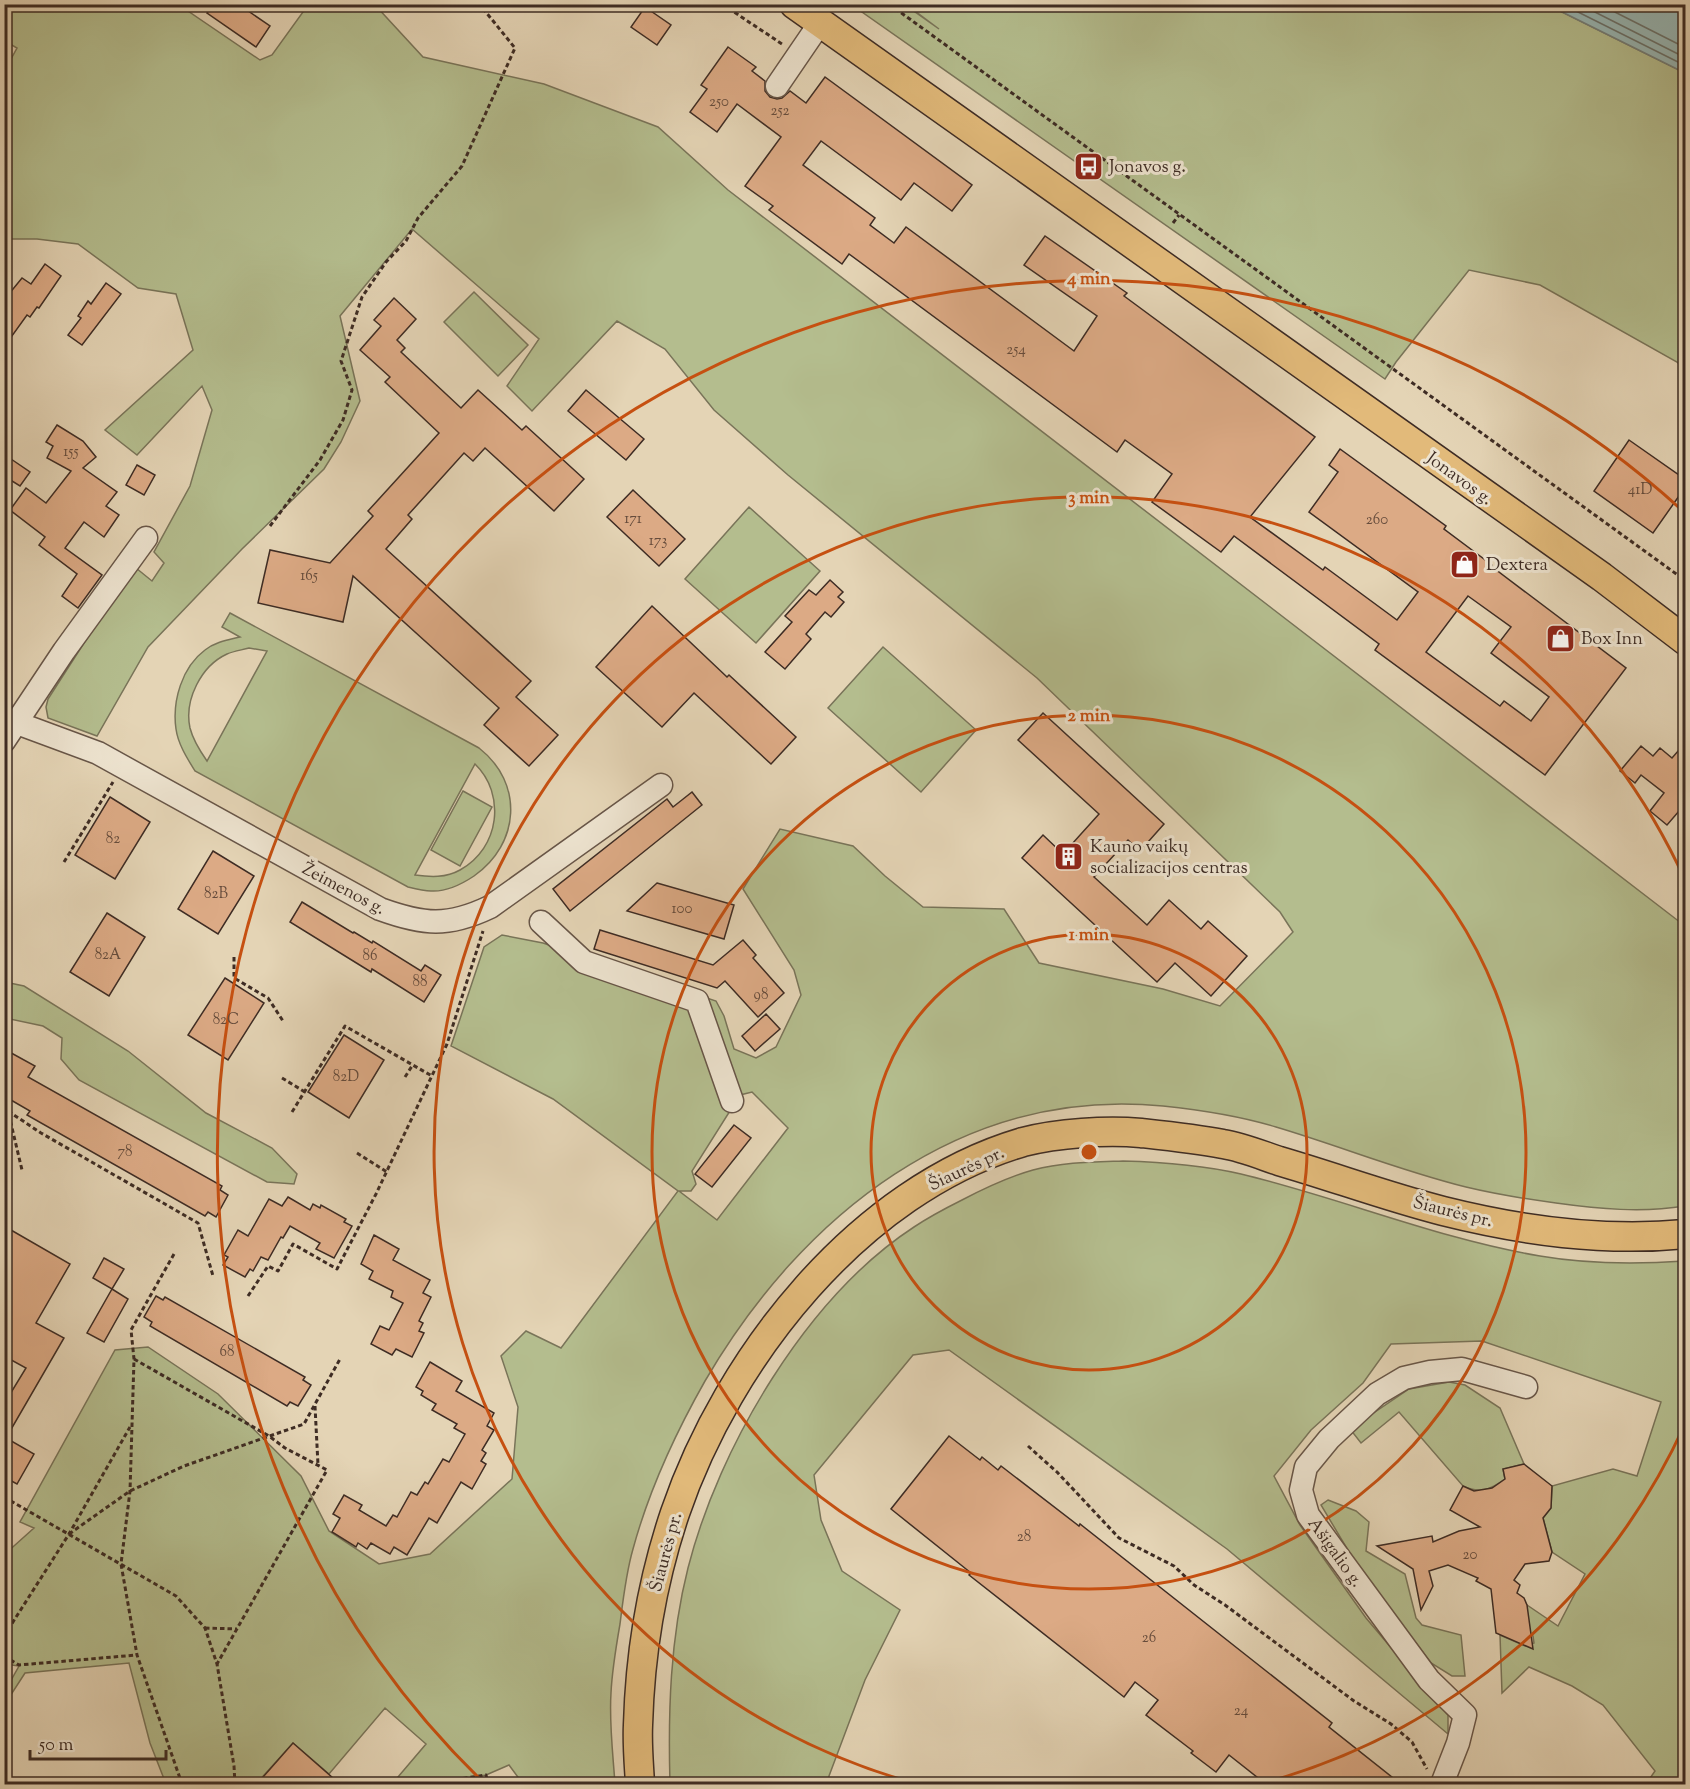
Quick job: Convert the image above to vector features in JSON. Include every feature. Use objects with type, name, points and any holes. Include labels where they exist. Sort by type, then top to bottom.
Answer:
[{"type":"main road","name":"Jonavos g.","points":[[794,4],[1602,577],[1686,641]]},
{"type":"main road","name":"Šiaurės pr.","points":[[640,1785],[638,1726],[644,1650],[656,1578],[690,1471],[714,1422],[752,1359],[791,1304],[835,1256],[881,1217],[950,1172],[978,1158],[1026,1141],[1081,1133],[1138,1133],[1225,1144],[1442,1211],[1548,1233],[1624,1237],[1686,1234]]},
{"type":"street","points":[[777,86],[820,23]]},
{"type":"street","name":"Žeimenos g.","points":[[146,538],[64,651],[11,732],[98,753],[380,909],[405,918],[443,922],[466,918],[490,907],[661,785]]},
{"type":"street","points":[[541,922],[584,962],[697,1001],[732,1101]]},
{"type":"street","name":"Ašigalio g.","points":[[1436,1780],[1458,1743],[1465,1714],[1429,1680],[1308,1515],[1301,1490],[1306,1467],[1329,1439],[1377,1394],[1404,1378],[1430,1372],[1462,1370],[1526,1387]]},
{"type":"path","points":[[722,4],[798,56]]},
{"type":"path","points":[[889,4],[1686,581]]},
{"type":"path","points":[[270,526],[320,460],[343,420],[352,390],[341,362],[362,297],[386,262],[406,241],[418,218],[462,166],[515,48],[485,11]]},
{"type":"path","points":[[1173,223],[1179,215]]},
{"type":"path","points":[[64,862],[122,766]]},
{"type":"path","points":[[248,1296],[268,1266],[278,1271],[293,1244],[337,1269],[387,1172],[447,1044],[490,907]]},
{"type":"path","points":[[234,957],[234,978],[268,998],[283,1021]]},
{"type":"path","points":[[292,1112],[345,1026],[432,1076]]},
{"type":"path","points":[[405,1077],[412,1065]]},
{"type":"path","points":[[282,1078],[305,1092]]},
{"type":"path","points":[[6,1110],[22,1170]]},
{"type":"path","points":[[6,1110],[40,1133],[198,1223],[213,1276]]},
{"type":"path","points":[[357,1153],[387,1172]]},
{"type":"path","points":[[174,1254],[131,1330],[135,1359],[130,1491],[121,1564],[137,1655],[182,1785]]},
{"type":"path","points":[[135,1359],[269,1436],[285,1448],[327,1470],[217,1664]]},
{"type":"path","points":[[69,1534],[130,1491],[184,1466],[304,1424],[340,1359]]},
{"type":"path","points":[[315,1404],[318,1465]]},
{"type":"path","points":[[4,1636],[69,1534],[131,1425]]},
{"type":"path","points":[[1028,1446],[1058,1472],[1119,1538],[1174,1566],[1194,1585],[1225,1605],[1354,1701],[1391,1724],[1412,1742],[1436,1780]]},
{"type":"path","points":[[4,1497],[176,1596],[205,1628],[217,1664],[234,1766],[235,1785]]},
{"type":"path","points":[[205,1628],[237,1629]]},
{"type":"path","points":[[4,1656],[20,1665],[137,1655]]},
{"type":"path","points":[[426,1785],[486,1775],[488,1785]]},
{"type":"green space","points":[[5,5],[179,5],[260,60],[272,55],[308,5],[375,5],[423,57],[544,84],[658,127],[728,190],[1685,926],[1685,1206],[1637,1210],[1604,1208],[1488,1192],[1418,1174],[1262,1123],[1192,1109],[1163,1106],[1090,1105],[1020,1117],[955,1141],[895,1174],[839,1216],[789,1266],[744,1321],[705,1381],[683,1421],[655,1484],[639,1527],[628,1567],[612,1684],[611,1727],[615,1784],[523,1784],[509,1765],[486,1775],[455,1781],[455,1784],[392,1784],[426,1744],[385,1708],[329,1774],[293,1743],[256,1784],[166,1784],[150,1743],[129,1663],[25,1673],[5,1704],[5,1691],[19,1666],[5,1664],[5,1554],[34,1528],[20,1522],[115,1350],[148,1347],[218,1394],[301,1476],[329,1531],[379,1564],[430,1554],[512,1479],[518,1407],[501,1356],[526,1331],[561,1348],[678,1191],[553,1099],[451,1046],[484,947],[502,935],[543,943],[716,1001],[724,1016],[734,1049],[756,1058],[776,1047],[801,995],[794,970],[743,889],[780,829],[853,846],[923,907],[1004,909],[1039,963],[1163,989],[1220,1006],[1293,932],[1280,912],[1037,678],[788,475],[714,410],[665,349],[617,321],[532,411],[507,386],[539,339],[412,229],[340,316],[360,401],[341,442],[324,469],[242,549],[148,647],[97,736],[48,718],[46,707],[48,699],[136,568],[152,581],[164,563],[154,552],[190,486],[212,410],[202,386],[137,455],[105,430],[193,350],[176,294],[138,288],[78,244],[37,239],[5,239],[5,70],[17,48],[5,41]],"holes":[[[752,1092],[788,1128],[717,1220],[679,1191],[691,1191],[696,1184],[692,1171],[740,1095]]]},
{"type":"green space","points":[[852,5],[905,5],[939,29],[907,5],[1548,5],[1685,73],[1685,370],[1677,362],[1540,285],[1469,270],[1385,379]]},
{"type":"green space","points":[[474,292],[528,345],[498,376],[444,322]]},
{"type":"green space","points":[[749,507],[820,571],[756,643],[685,579]]},
{"type":"green space","points":[[230,613],[479,748],[494,762],[504,778],[511,813],[508,831],[501,847],[489,863],[474,876],[448,889],[428,891],[408,887],[195,771],[177,735],[175,718],[177,696],[185,675],[197,657],[213,645],[240,637],[222,627]],"holes":[[[249,648],[267,651],[207,761],[190,728],[192,695],[202,675],[218,659]],[[475,764],[485,776],[494,805],[494,820],[484,848],[473,860],[455,873],[438,876],[415,875]]]},
{"type":"green space","points":[[883,647],[976,730],[921,792],[828,708]]},
{"type":"green space","points":[[463,791],[492,807],[460,866],[431,850]]},
{"type":"green space","points":[[5,982],[24,986],[128,1051],[206,1113],[272,1148],[297,1174],[294,1184],[267,1182],[79,1080],[61,1059],[62,1038],[43,1026],[5,1018]]},
{"type":"green space","points":[[1123,1161],[1182,1164],[1241,1174],[1427,1229],[1502,1249],[1540,1256],[1612,1263],[1685,1261],[1685,1784],[1646,1784],[1655,1771],[1603,1705],[1572,1686],[1529,1667],[1502,1693],[1500,1635],[1525,1646],[1534,1643],[1533,1636],[1515,1629],[1527,1605],[1558,1626],[1585,1574],[1552,1552],[1543,1518],[1551,1508],[1552,1486],[1613,1469],[1637,1476],[1661,1402],[1482,1341],[1391,1344],[1363,1383],[1311,1430],[1274,1476],[1300,1525],[1366,1618],[1448,1715],[1448,1734],[1227,1549],[949,1350],[913,1355],[814,1475],[821,1520],[842,1571],[900,1610],[865,1680],[827,1784],[670,1784],[669,1730],[674,1649],[688,1568],[702,1521],[721,1473],[772,1378],[804,1333],[838,1293],[875,1257],[914,1227],[944,1209],[997,1183],[1044,1167]]},
{"type":"green space","points":[[1449,1382],[1465,1385],[1500,1408],[1524,1464],[1503,1469],[1505,1479],[1494,1486],[1474,1490],[1463,1486],[1399,1412],[1361,1443],[1350,1429],[1409,1389]]},
{"type":"green space","points":[[1328,1500],[1356,1511],[1369,1522],[1366,1551],[1405,1574],[1416,1618],[1422,1625],[1461,1635],[1465,1676],[1452,1676],[1431,1663],[1361,1572],[1321,1505]]},
{"type":"water","points":[[1548,5],[1685,5],[1685,73]]},
{"type":"building","points":[[213,4],[238,4],[270,26],[256,47],[207,13]]},
{"type":"building","points":[[645,7],[671,25],[657,45],[631,27]]},
{"type":"building","points":[[728,47],[756,67],[752,71],[765,81],[765,91],[770,97],[782,98],[790,91],[806,103],[825,77],[972,185],[952,211],[914,183],[901,200],[821,141],[803,165],[875,218],[870,225],[894,243],[906,227],[1074,351],[1097,316],[1024,265],[1045,236],[1127,293],[1124,296],[1315,437],[1250,517],[1323,570],[1325,567],[1397,620],[1418,592],[1309,512],[1338,472],[1329,465],[1340,449],[1446,526],[1444,529],[1626,668],[1545,775],[1375,650],[1379,644],[1234,536],[1221,552],[1152,502],[1172,474],[1125,440],[1117,452],[849,254],[842,264],[769,210],[773,206],[745,186],[781,137],[737,104],[717,132],[690,112],[707,89],[701,85]],"holes":[[[1468,596],[1511,627],[1491,653],[1549,697],[1531,721],[1504,701],[1500,706],[1426,652]]]},
{"type":"building","points":[[45,264],[61,276],[39,308],[37,307],[30,317],[27,315],[4,347],[4,300],[22,278],[31,284]]},
{"type":"building","points":[[106,283],[121,294],[82,345],[68,335],[81,318],[78,316],[88,301],[91,304]]},
{"type":"building","points":[[394,298],[416,319],[397,340],[405,348],[401,352],[461,408],[478,390],[522,430],[526,426],[584,479],[554,511],[485,448],[473,461],[464,453],[408,515],[412,519],[386,549],[531,681],[516,697],[558,735],[529,766],[484,725],[499,708],[353,576],[343,622],[258,603],[270,550],[330,563],[373,516],[368,511],[439,433],[385,382],[390,377],[360,350],[381,326],[374,320]]},
{"type":"building","points":[[586,390],[644,439],[626,460],[568,411]]},
{"type":"building","points":[[57,425],[83,441],[96,457],[83,468],[117,492],[106,506],[119,515],[104,537],[84,522],[65,548],[102,575],[78,608],[62,596],[77,574],[39,545],[45,537],[10,510],[26,488],[46,503],[71,471],[47,458],[53,446],[46,442]]},
{"type":"building","points":[[1629,440],[1686,480],[1686,486],[1653,533],[1594,491]]},
{"type":"building","points":[[11,459],[30,472],[20,486],[4,476],[4,468]]},
{"type":"building","points":[[137,465],[155,475],[144,495],[126,485]]},
{"type":"building","points":[[633,490],[685,539],[659,566],[607,517]]},
{"type":"building","points":[[830,580],[843,592],[838,597],[844,602],[831,617],[825,612],[806,634],[811,639],[785,669],[765,652],[792,622],[785,616],[809,590],[816,595]]},
{"type":"building","points":[[652,606],[727,677],[729,675],[796,737],[771,764],[694,693],[662,727],[596,667]]},
{"type":"building","name":"Kauno vaikų socializacijos centras","points":[[1043,713],[1164,824],[1140,851],[1128,840],[1094,877],[1147,925],[1169,900],[1201,929],[1208,921],[1247,956],[1211,996],[1175,963],[1157,982],[1022,858],[1043,835],[1063,854],[1099,814],[1018,740]]},
{"type":"building","points":[[1686,742],[1686,803],[1667,825],[1650,811],[1664,793],[1641,775],[1635,783],[1620,771],[1641,746],[1653,756],[1660,748],[1672,758]]},
{"type":"building","points":[[692,792],[702,805],[570,911],[553,889],[667,799],[673,807]]},
{"type":"building","points":[[110,797],[150,822],[115,879],[75,855]]},
{"type":"building","points":[[213,851],[254,876],[218,934],[178,909]]},
{"type":"building","points":[[657,883],[734,905],[724,939],[627,911]]},
{"type":"building","points":[[302,902],[353,933],[372,943],[373,941],[421,971],[425,965],[441,975],[424,1002],[290,922]]},
{"type":"building","points":[[107,913],[145,937],[109,996],[70,972]]},
{"type":"building","points":[[600,930],[713,965],[743,940],[756,955],[753,958],[784,993],[758,1017],[725,981],[717,988],[594,949]]},
{"type":"building","points":[[225,978],[264,1003],[228,1060],[188,1035]]},
{"type":"building","points":[[766,1014],[780,1029],[755,1051],[742,1036]]},
{"type":"building","points":[[344,1035],[384,1060],[349,1118],[308,1092]]},
{"type":"building","points":[[4,1049],[35,1066],[28,1077],[222,1186],[220,1190],[228,1195],[216,1217],[208,1212],[205,1216],[27,1115],[30,1111],[4,1096]]},
{"type":"building","points":[[734,1125],[751,1138],[712,1187],[695,1174]]},
{"type":"building","points":[[288,1197],[310,1210],[313,1204],[320,1208],[321,1205],[346,1219],[344,1222],[352,1226],[334,1258],[316,1249],[320,1243],[290,1226],[268,1260],[261,1257],[253,1271],[250,1269],[245,1277],[223,1265],[228,1257],[224,1255],[238,1230],[248,1236],[269,1199],[282,1206]]},
{"type":"building","points":[[4,1226],[70,1264],[36,1323],[64,1338],[6,1438],[34,1454],[17,1484],[4,1477],[4,1404],[26,1368],[4,1356]]},
{"type":"building","points":[[374,1235],[399,1249],[393,1260],[430,1280],[423,1293],[431,1297],[419,1321],[423,1323],[419,1331],[424,1333],[412,1357],[396,1349],[392,1355],[371,1344],[380,1326],[389,1330],[403,1303],[391,1297],[393,1291],[369,1279],[373,1271],[361,1264]]},
{"type":"building","points":[[104,1258],[124,1269],[112,1289],[93,1278]]},
{"type":"building","points":[[112,1289],[128,1299],[104,1342],[87,1333]]},
{"type":"building","points":[[156,1296],[163,1300],[165,1297],[305,1377],[303,1380],[311,1385],[298,1406],[290,1402],[287,1406],[150,1326],[152,1322],[144,1317]]},
{"type":"building","points":[[430,1362],[462,1381],[456,1391],[494,1413],[487,1426],[494,1430],[482,1450],[486,1453],[481,1461],[486,1464],[472,1489],[461,1482],[437,1523],[429,1518],[407,1555],[394,1547],[390,1554],[371,1543],[367,1549],[358,1543],[356,1547],[332,1532],[340,1518],[333,1514],[344,1495],[362,1505],[359,1510],[386,1526],[393,1515],[397,1517],[411,1492],[417,1495],[425,1482],[428,1484],[443,1459],[449,1462],[465,1434],[454,1428],[457,1424],[432,1410],[436,1404],[421,1395],[423,1391],[416,1387]]},
{"type":"building","points":[[949,1436],[980,1460],[982,1457],[998,1470],[1001,1466],[1079,1526],[1080,1524],[1332,1723],[1329,1727],[1402,1785],[1267,1785],[1229,1755],[1216,1772],[1191,1753],[1193,1751],[1146,1715],[1158,1700],[1135,1682],[1124,1697],[969,1575],[971,1573],[891,1509]]},
{"type":"building","points":[[1524,1464],[1552,1486],[1551,1508],[1543,1518],[1552,1552],[1549,1561],[1525,1564],[1514,1580],[1520,1585],[1517,1593],[1524,1598],[1527,1605],[1533,1649],[1496,1633],[1491,1589],[1476,1581],[1478,1578],[1448,1565],[1429,1571],[1433,1586],[1421,1610],[1413,1569],[1377,1546],[1432,1536],[1433,1542],[1459,1531],[1480,1527],[1450,1510],[1463,1486],[1474,1491],[1492,1488],[1505,1479],[1503,1469]]},
{"type":"building","points":[[293,1743],[341,1785],[256,1785]]},
{"type":"place","name":"Jonavos g.","points":[[1088,166]]},
{"type":"place","name":"Dextera","points":[[1465,564]]},
{"type":"place","name":"Box Inn","points":[[1560,638]]},
{"type":"place","name":"Kauno vaikų socializacijos centras","points":[[1069,856]]}]
